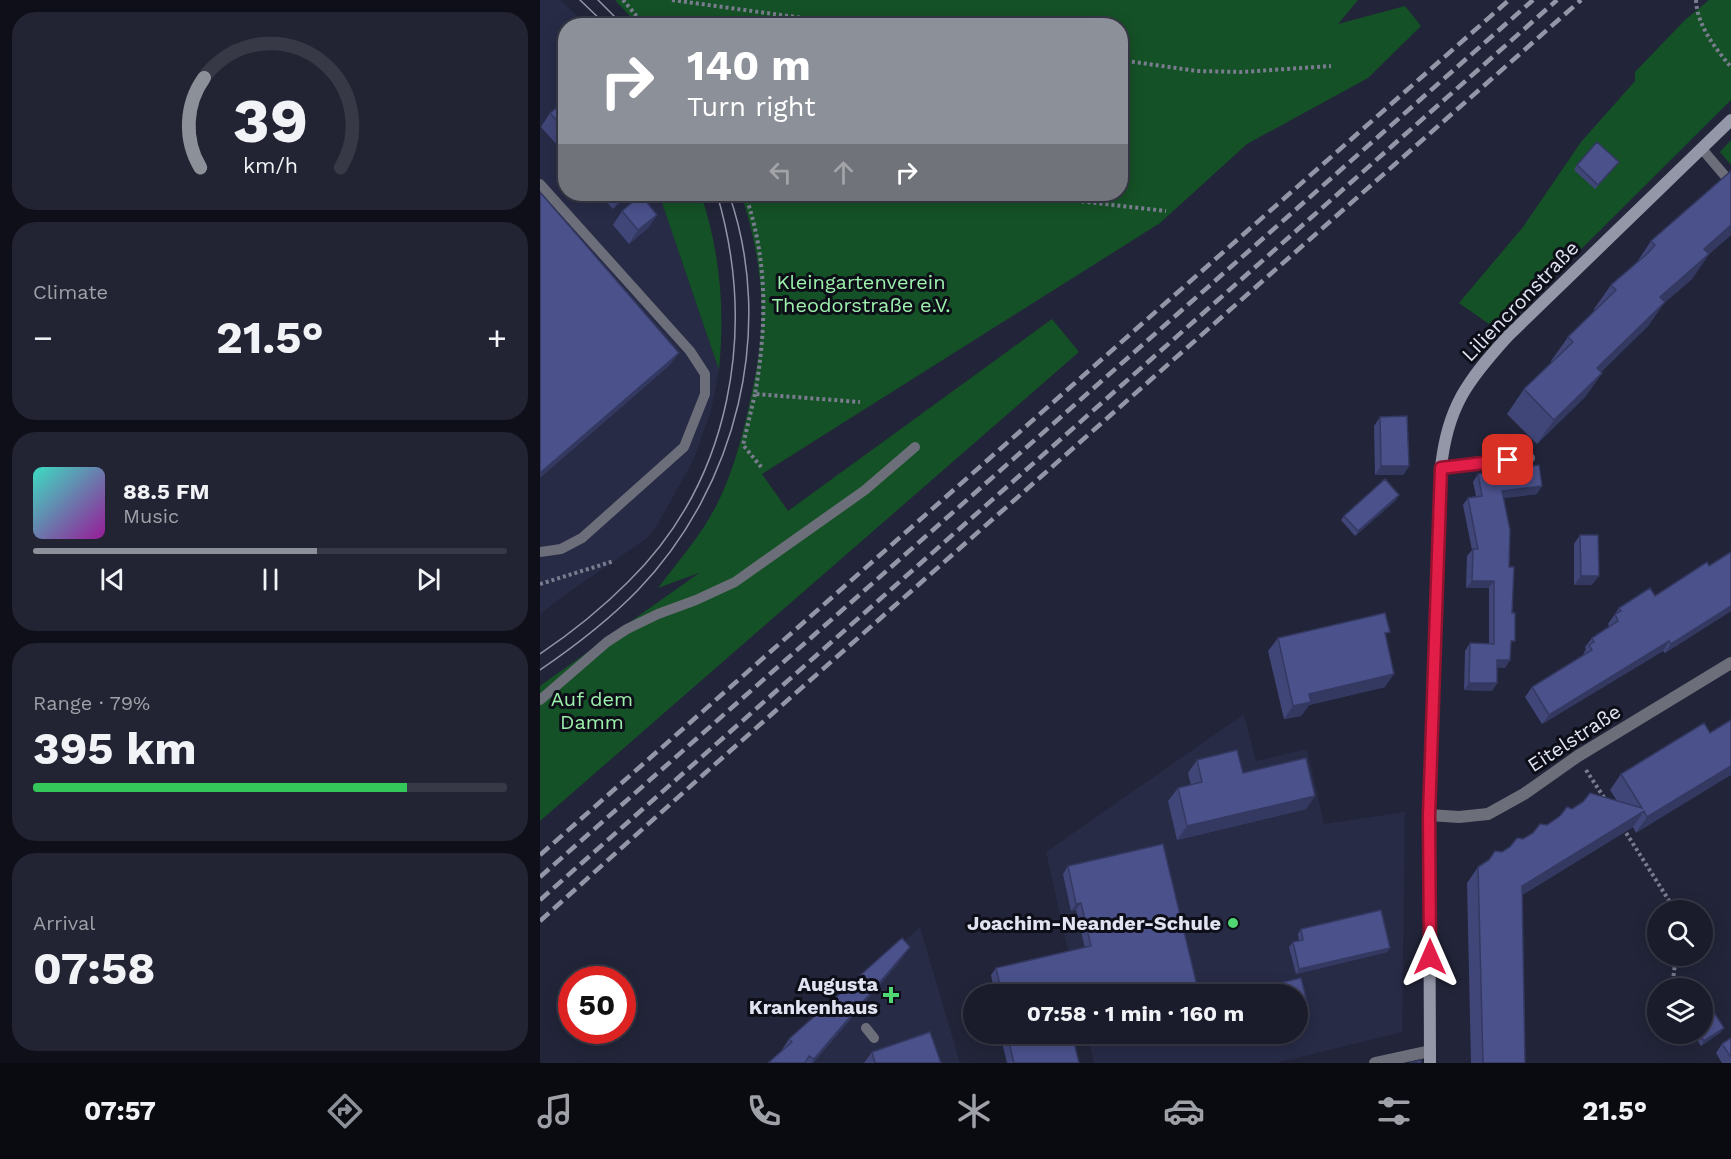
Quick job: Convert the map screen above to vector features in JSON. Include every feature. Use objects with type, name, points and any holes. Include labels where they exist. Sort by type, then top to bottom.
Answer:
[{"type":"main road","name":"Liliencronstraße","points":[[1430,1057],[1429,815],[1441,468],[1448,424],[1456,405],[1479,368],[1508,336],[1731,120]]},
{"type":"street","name":"Eitelstraße","points":[[1429,815],[1459,817],[1488,814],[1524,794],[1578,756],[1731,663]]},
{"type":"street","points":[[1375,1063],[1430,1057]]},
{"type":"lane","points":[[1702,149],[1731,183]]},
{"type":"lane","points":[[540,184],[690,351],[705,374],[705,394],[684,447],[582,538],[561,549],[540,552]]},
{"type":"lane","points":[[540,700],[607,642],[627,629],[735,582],[865,490],[915,447]]},
{"type":"lane","points":[[1441,468],[1530,458]]},
{"type":"lane","points":[[866,1028],[874,1038]]},
{"type":"path","points":[[623,0],[638,18]]},
{"type":"path","points":[[672,0],[803,18]]},
{"type":"path","points":[[1696,0],[1696,13],[1712,43],[1731,67]]},
{"type":"path","points":[[1128,61],[1197,71],[1242,72],[1331,66]]},
{"type":"path","points":[[747,201],[758,244],[764,285],[764,335],[755,394],[743,445],[762,468]]},
{"type":"path","points":[[1078,201],[1166,211]]},
{"type":"path","points":[[755,394],[860,402]]},
{"type":"path","points":[[540,584],[614,561]]},
{"type":"path","points":[[1578,756],[1608,805]]},
{"type":"path","points":[[1620,824],[1669,900]]},
{"type":"shaded area","points":[[540,0],[560,0],[579,18],[558,18],[558,201],[661,201],[719,370],[711,411],[693,461],[656,527],[647,538],[540,615]]},
{"type":"shaded area","name":"Joachim-Neander-Schule","points":[[1244,714],[1256,761],[1307,749],[1324,824],[1405,812],[1402,1032],[1276,1063],[1094,1063],[1089,1044],[1308,1044],[1308,984],[1076,984],[1046,852]]},
{"type":"shaded area","name":"Augusta Krankenhaus","points":[[920,927],[960,1063],[767,1063]]},
{"type":"green space","points":[[615,0],[1358,0],[1338,24],[1405,6],[1421,26],[1368,78],[1247,144],[1160,223],[762,474],[788,511],[1052,319],[1079,352],[540,821],[540,686],[699,573],[658,588],[700,533],[720,498],[736,457],[752,394],[758,362],[762,312],[760,278],[754,243],[743,201],[1128,201],[1128,18],[632,18]]},
{"type":"green space","points":[[1709,0],[1731,0],[1731,100],[1499,331],[1459,303],[1523,227],[1581,142],[1635,81],[1635,72],[1685,20]]},
{"type":"green space","points":[[1731,140],[1731,165],[1720,152]]},
{"type":"green space","points":[[661,201],[703,201],[717,259],[721,303],[719,370]]},
{"type":"building","points":[[558,106],[558,122],[550,113]]},
{"type":"building","points":[[1597,142],[1619,162],[1598,185],[1577,165]]},
{"type":"building","points":[[1731,171],[1731,225],[1704,249],[1709,254],[1660,297],[1665,302],[1597,368],[1602,373],[1554,420],[1524,389],[1573,342],[1568,337],[1616,290],[1611,285],[1655,245],[1651,241]]},
{"type":"building","points":[[540,192],[679,353],[540,473]]},
{"type":"building","points":[[634,201],[646,201],[657,215],[638,230],[622,211]]},
{"type":"building","points":[[1407,416],[1409,466],[1381,466],[1380,417]]},
{"type":"building","points":[[1539,465],[1542,486],[1502,491],[1510,530],[1509,567],[1514,567],[1512,613],[1515,613],[1515,641],[1511,641],[1510,660],[1497,660],[1497,683],[1469,683],[1470,643],[1494,644],[1494,581],[1472,581],[1473,549],[1478,549],[1468,498],[1482,496],[1478,474]]},
{"type":"building","points":[[1385,479],[1399,495],[1358,531],[1344,516]]},
{"type":"building","points":[[1580,535],[1598,535],[1599,576],[1581,576]]},
{"type":"building","points":[[1731,552],[1731,606],[1671,644],[1669,641],[1549,715],[1532,687],[1592,650],[1589,645],[1594,642],[1592,638],[1618,621],[1615,614],[1621,611],[1619,608],[1650,588],[1655,596],[1707,562],[1709,566]]},
{"type":"building","points":[[1385,613],[1390,632],[1385,633],[1394,674],[1309,694],[1311,702],[1293,706],[1278,638]]},
{"type":"building","points":[[1731,720],[1731,766],[1647,817],[1644,811],[1522,886],[1525,1063],[1483,1063],[1478,867],[1489,860],[1495,851],[1502,852],[1510,847],[1517,838],[1523,839],[1533,833],[1540,824],[1547,825],[1560,816],[1567,807],[1572,809],[1583,802],[1590,793],[1642,808],[1621,774],[1704,723],[1710,733]]},
{"type":"building","points":[[1237,750],[1243,773],[1306,758],[1315,796],[1187,826],[1178,788],[1202,782],[1197,760]]},
{"type":"building","points":[[1163,844],[1197,984],[1000,984],[996,968],[1091,946],[1081,903],[1076,904],[1068,866]]},
{"type":"building","points":[[1381,910],[1390,948],[1299,969],[1293,942],[1303,940],[1301,929]]},
{"type":"building","points":[[902,938],[910,947],[814,1059],[809,1056],[805,1063],[768,1063],[792,1042],[789,1039]]},
{"type":"building","points":[[1301,978],[1302,984],[1275,984]]},
{"type":"building","points":[[1713,1011],[1724,1028],[1713,1035]]},
{"type":"building","points":[[930,1032],[941,1063],[875,1063],[872,1052]]},
{"type":"building","points":[[1731,1038],[1731,1057],[1722,1044]]},
{"type":"building","points":[[1009,1044],[1074,1044],[1079,1063],[1014,1063]]},
{"type":"tram line","points":[[580,0],[599,18]]},
{"type":"tram line","points":[[598,0],[616,18]]},
{"type":"tram line","points":[[540,654],[607,602],[663,542],[691,497],[712,450],[726,401],[734,350],[735,298],[729,246],[719,201]]},
{"type":"tram line","points":[[540,670],[591,633],[638,590],[672,549],[701,504],[723,455],[738,404],[747,351],[749,298],[743,246],[731,201]]},
{"type":"railway","points":[[540,855],[1509,0]]},
{"type":"railway","points":[[540,877],[1533,0]]},
{"type":"railway","points":[[540,900],[1557,0]]},
{"type":"railway","points":[[540,921],[1581,0]]},
{"type":"place","name":"Joachim-Neander-Schule","points":[[1233,923]]},
{"type":"place","name":"Augusta Krankenhaus","points":[[891,995]]},
{"type":"route","points":[[1430,957],[1429,815],[1441,468],[1508,460]]},
{"type":"park label","name":"Kleingartenverein Theodorstraße e.V.","points":[[861,294]]},
{"type":"park label","name":"Auf dem Damm","points":[[592,710]]}]
